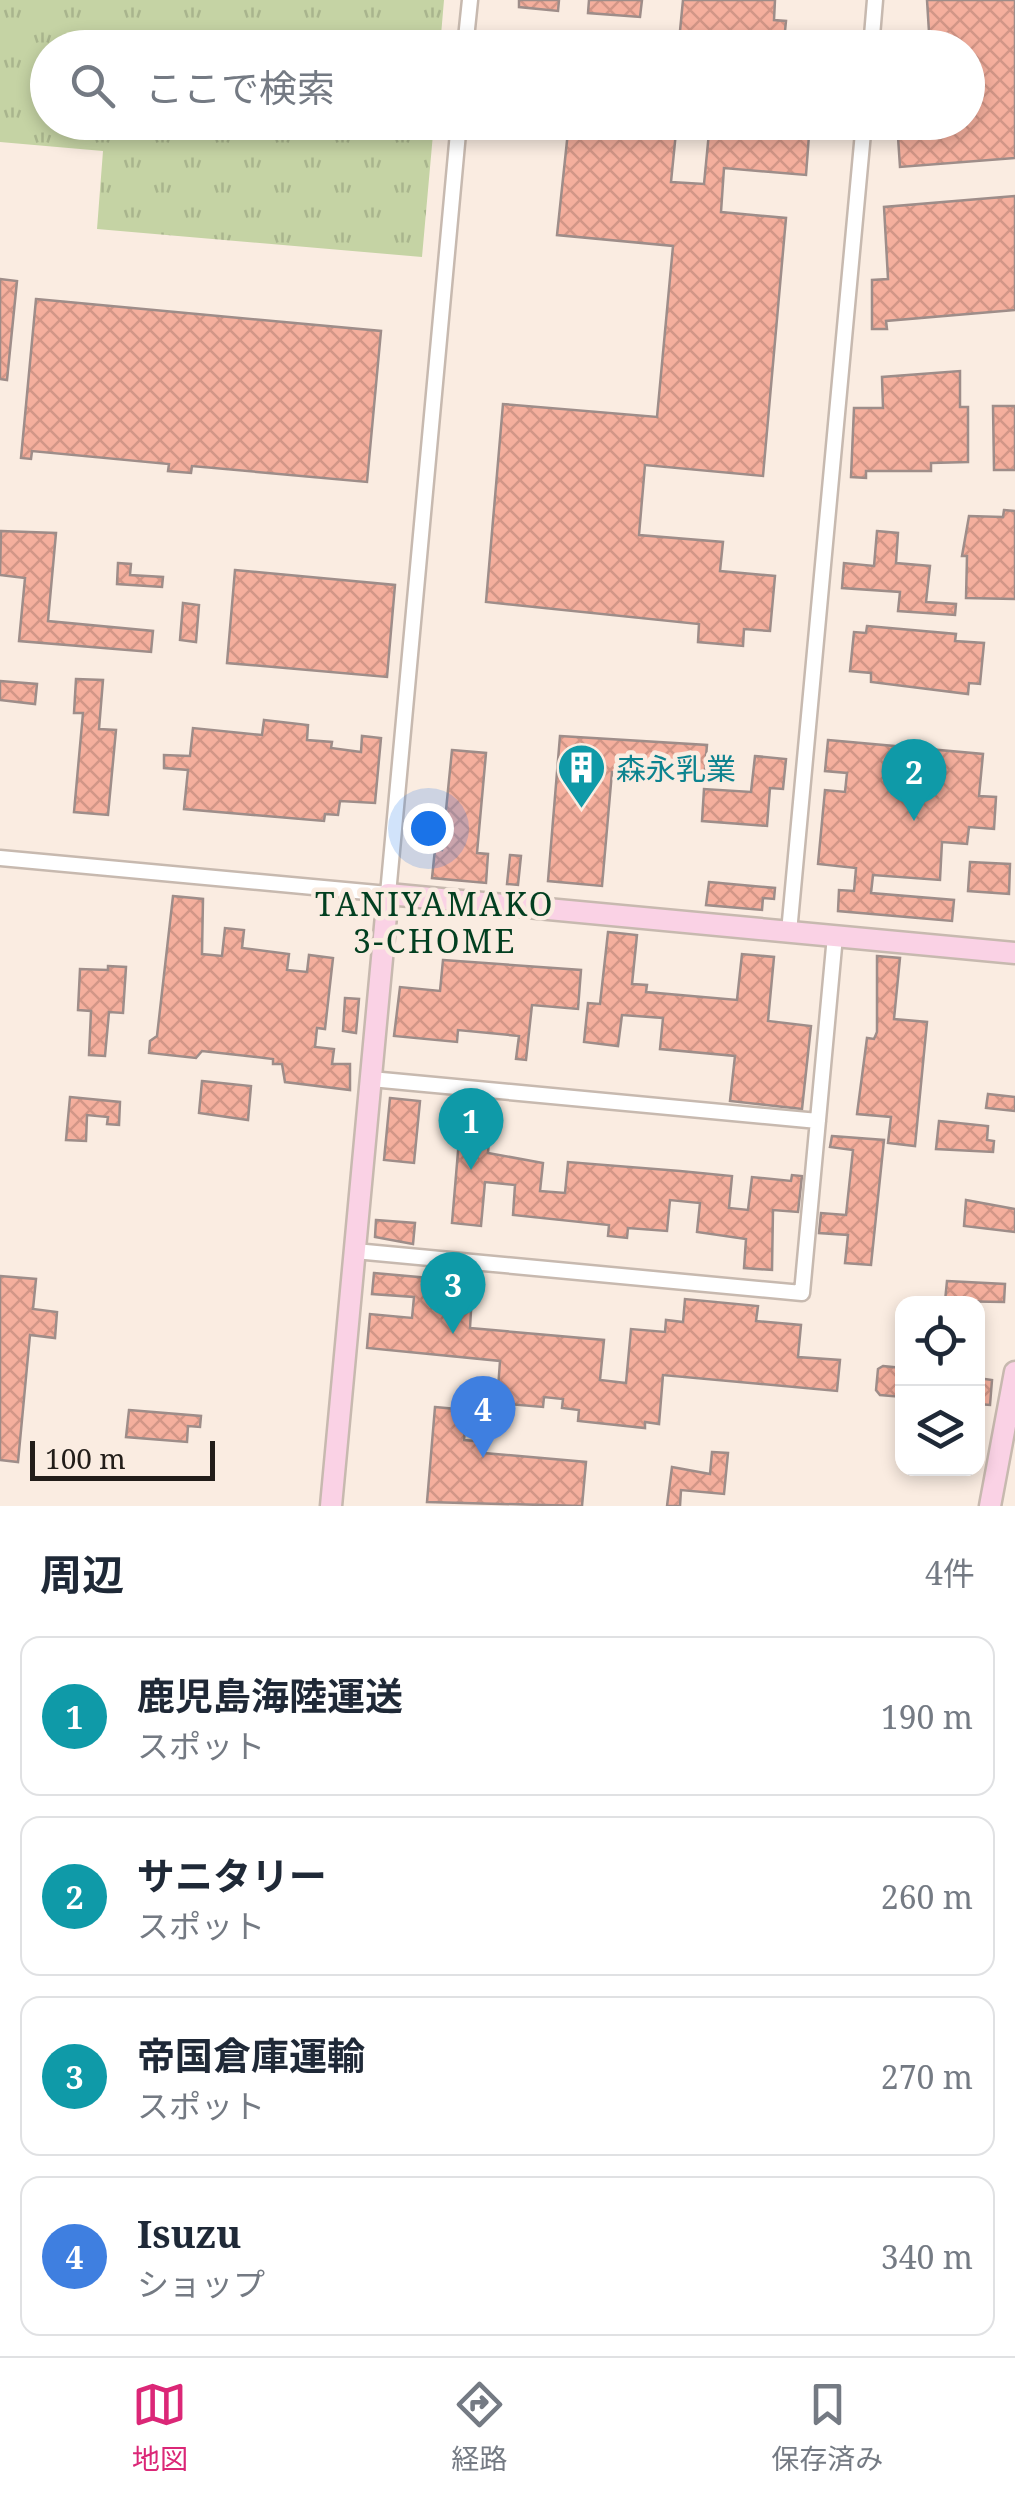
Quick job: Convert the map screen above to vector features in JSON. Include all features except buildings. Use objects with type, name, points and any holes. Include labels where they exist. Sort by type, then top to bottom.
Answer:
[{"type":"street","points":[[468,30],[470,0]]},
{"type":"street","points":[[873,30],[876,0]]},
{"type":"street","points":[[331,1506],[456,140]]},
{"type":"street","points":[[789,932],[862,140]]},
{"type":"street","points":[[0,858],[1015,953]]},
{"type":"street","points":[[355,1251],[802,1293],[836,936]]},
{"type":"street","points":[[371,1079],[818,1122]]},
{"type":"street","points":[[990,1506],[1015,1372]]},
{"type":"green space","points":[[0,0],[444,0],[441,30],[30,30],[30,140],[432,140],[422,257],[97,229],[103,151],[0,142]]},
{"type":"place","name":"森永乳業","points":[[581,810]]},
{"type":"place","name":"サニタリー","points":[[914,821]]},
{"type":"place","name":"鹿児島海陸運送","points":[[471,1170]]},
{"type":"place","name":"帝国倉庫運輸","points":[[453,1334]]},
{"type":"place","name":"Isuzu","points":[[483,1458]]},
{"type":"district","name":"TANIYAMAKO 3-CHOME","points":[[435,922]]}]
